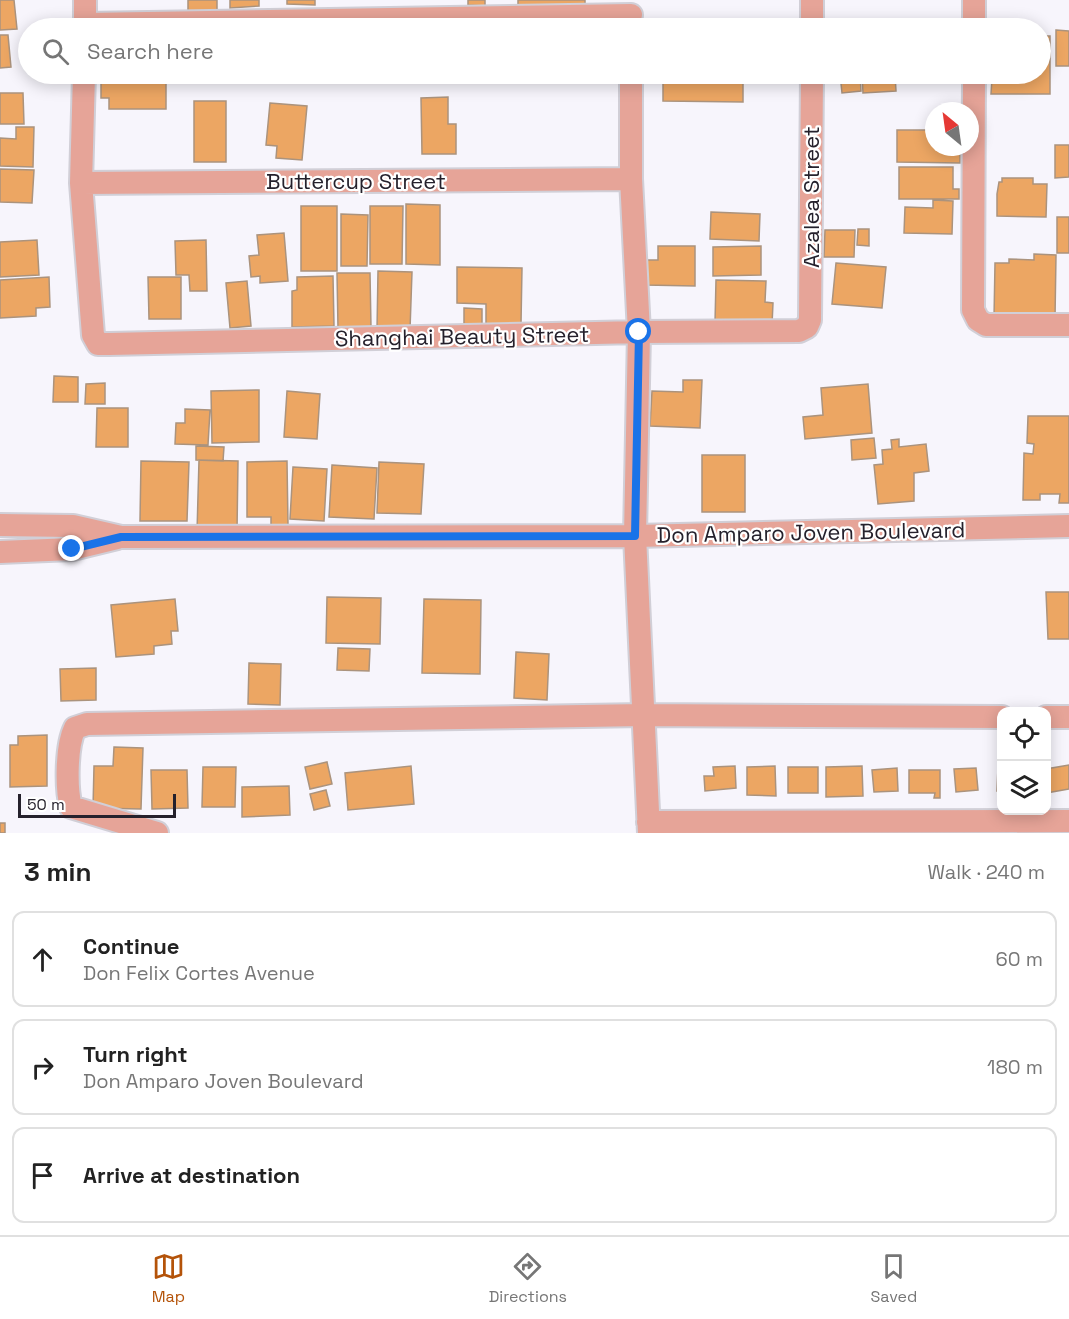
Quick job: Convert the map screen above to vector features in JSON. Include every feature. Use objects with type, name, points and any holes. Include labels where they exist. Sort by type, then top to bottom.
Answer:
[{"type":"street","points":[[85,0],[86,18]]},
{"type":"street","points":[[812,0],[812,18]]},
{"type":"street","points":[[974,0],[974,18]]},
{"type":"street","points":[[259,18],[454,9],[631,14]]},
{"type":"street","points":[[81,183],[84,84]]},
{"type":"street","points":[[631,84],[631,179],[639,332],[635,536],[648,827],[1069,822]]},
{"type":"street","name":"Azalea Street","points":[[810,320],[812,84]]},
{"type":"street","points":[[974,84],[973,310],[978,320],[986,325],[1069,325]]},
{"type":"street","name":"Buttercup Street","points":[[81,183],[631,179]]},
{"type":"street","name":"Shanghai Beauty Street","points":[[81,183],[93,335],[98,344],[799,330],[807,327],[810,320]]},
{"type":"street","points":[[0,525],[0,552]]},
{"type":"street","name":"Don Amparo Joven Boulevard","points":[[0,525],[72,526],[121,537],[635,536],[1069,526]]},
{"type":"street","name":"Don Amparo Joven Boulevard","points":[[0,552],[72,549],[121,537]]},
{"type":"street","points":[[158,833],[71,807],[68,797],[70,738],[75,728],[87,724],[643,715],[997,717]]},
{"type":"street","points":[[1051,717],[1069,717]]},
{"type":"building","points":[[0,0],[14,0],[17,29],[0,30]]},
{"type":"building","points":[[188,0],[217,0],[217,11],[188,11]]},
{"type":"building","points":[[230,0],[259,0],[259,6],[230,8]]},
{"type":"building","points":[[287,0],[315,0],[315,5],[287,4]]},
{"type":"building","points":[[468,0],[485,0],[485,6],[468,5]]},
{"type":"building","points":[[518,0],[585,0],[585,12],[518,11]]},
{"type":"building","points":[[1056,30],[1069,31],[1069,66],[1056,66]]},
{"type":"building","points":[[0,35],[8,35],[11,67],[0,68]]},
{"type":"building","points":[[101,84],[166,84],[166,109],[109,109],[109,98],[101,98]]},
{"type":"building","points":[[663,84],[743,84],[743,102],[663,101]]},
{"type":"building","points":[[841,84],[861,84],[861,91],[842,93]]},
{"type":"building","points":[[863,84],[896,84],[896,91],[863,93]]},
{"type":"building","points":[[992,84],[1050,84],[1050,94],[991,94]]},
{"type":"building","points":[[0,93],[23,93],[24,124],[0,124]]},
{"type":"building","points":[[448,97],[448,124],[456,124],[456,154],[422,154],[421,98]]},
{"type":"building","points":[[194,101],[226,101],[226,162],[194,162]]},
{"type":"building","points":[[270,103],[307,106],[302,160],[276,158],[277,146],[266,145]]},
{"type":"building","points":[[16,127],[34,127],[33,167],[0,166],[0,138],[16,139]]},
{"type":"building","points":[[897,130],[925,130],[925,156],[960,156],[960,163],[897,162]]},
{"type":"building","points":[[1055,145],[1069,145],[1069,177],[1055,178]]},
{"type":"building","points":[[899,167],[953,167],[953,189],[959,189],[959,199],[899,199]]},
{"type":"building","points":[[0,169],[34,170],[32,203],[0,202]]},
{"type":"building","points":[[1002,178],[1033,178],[1033,184],[1047,184],[1046,217],[997,216],[997,194]]},
{"type":"building","points":[[933,200],[953,201],[952,234],[904,233],[905,207],[933,208]]},
{"type":"building","points":[[406,204],[440,205],[440,265],[406,264]]},
{"type":"building","points":[[301,206],[337,206],[337,271],[301,271]]},
{"type":"building","points":[[370,206],[403,206],[402,264],[370,264]]},
{"type":"building","points":[[711,212],[760,214],[759,241],[710,239]]},
{"type":"building","points":[[341,214],[368,215],[367,266],[341,266]]},
{"type":"building","points":[[1057,217],[1069,217],[1069,253],[1057,253]]},
{"type":"building","points":[[858,229],[869,229],[869,246],[857,245]]},
{"type":"building","points":[[825,230],[855,230],[854,257],[824,257]]},
{"type":"building","points":[[284,233],[288,281],[260,283],[260,276],[251,277],[249,256],[259,255],[257,235]]},
{"type":"building","points":[[37,240],[39,275],[0,277],[0,242]]},
{"type":"building","points":[[206,240],[207,291],[190,291],[189,275],[176,275],[175,241]]},
{"type":"building","points":[[658,246],[695,246],[695,286],[645,285],[645,260],[658,260]]},
{"type":"building","points":[[761,246],[761,275],[713,276],[713,247]]},
{"type":"building","points":[[1034,254],[1056,255],[1055,319],[994,318],[995,263],[1009,263],[1009,259],[1034,260]]},
{"type":"building","points":[[836,263],[886,267],[882,308],[832,304]]},
{"type":"building","points":[[457,267],[522,268],[521,324],[486,324],[486,304],[457,303]]},
{"type":"building","points":[[378,271],[412,272],[410,330],[377,330]]},
{"type":"building","points":[[337,273],[370,273],[371,327],[338,328]]},
{"type":"building","points":[[333,276],[334,326],[292,327],[292,291],[297,290],[297,277]]},
{"type":"building","points":[[49,277],[50,307],[36,308],[36,316],[0,318],[0,280]]},
{"type":"building","points":[[148,277],[181,277],[181,319],[149,319]]},
{"type":"building","points":[[716,280],[766,281],[765,302],[773,303],[772,325],[715,323]]},
{"type":"building","points":[[247,281],[251,326],[230,328],[226,283]]},
{"type":"building","points":[[464,308],[482,309],[482,329],[464,329]]},
{"type":"building","points":[[54,376],[78,377],[78,402],[53,402]]},
{"type":"building","points":[[683,380],[702,380],[700,428],[650,426],[652,391],[683,392]]},
{"type":"building","points":[[105,383],[105,404],[85,404],[86,384]]},
{"type":"building","points":[[868,384],[872,433],[805,439],[803,417],[823,415],[821,388]]},
{"type":"building","points":[[259,390],[259,442],[212,443],[211,391]]},
{"type":"building","points":[[287,391],[320,394],[317,439],[284,437]]},
{"type":"building","points":[[97,408],[128,408],[128,447],[96,447]]},
{"type":"building","points":[[185,409],[210,410],[208,445],[175,444],[176,423],[185,423]]},
{"type":"building","points":[[1028,416],[1069,416],[1069,503],[1059,503],[1060,494],[1040,494],[1040,500],[1023,500],[1024,453],[1033,454],[1034,444],[1027,443]]},
{"type":"building","points":[[874,438],[876,458],[852,460],[851,440]]},
{"type":"building","points":[[899,439],[899,447],[926,444],[929,471],[914,473],[914,501],[878,504],[874,465],[883,464],[882,450],[892,449],[891,440]]},
{"type":"building","points":[[196,446],[224,447],[223,461],[196,460]]},
{"type":"building","points":[[702,455],[745,455],[745,512],[702,512]]},
{"type":"building","points":[[199,460],[238,461],[237,532],[197,532]]},
{"type":"building","points":[[141,461],[189,462],[187,521],[140,521]]},
{"type":"building","points":[[287,461],[288,525],[271,525],[271,517],[247,517],[247,462]]},
{"type":"building","points":[[379,462],[424,464],[421,514],[377,513]]},
{"type":"building","points":[[332,465],[377,468],[374,519],[329,517]]},
{"type":"building","points":[[293,467],[327,469],[324,521],[290,519]]},
{"type":"building","points":[[1046,592],[1069,592],[1069,639],[1048,639]]},
{"type":"building","points":[[327,597],[381,598],[380,644],[326,643]]},
{"type":"building","points":[[175,599],[178,631],[171,631],[172,644],[154,646],[154,654],[116,657],[111,605]]},
{"type":"building","points":[[424,599],[481,600],[480,674],[422,673]]},
{"type":"building","points":[[338,648],[370,649],[369,671],[337,670]]},
{"type":"building","points":[[516,652],[549,654],[547,700],[514,698]]},
{"type":"building","points":[[249,663],[281,664],[280,705],[248,704]]},
{"type":"building","points":[[96,668],[96,700],[61,701],[60,669]]},
{"type":"building","points":[[47,735],[47,786],[10,787],[10,745],[18,745],[18,736]]},
{"type":"building","points":[[114,747],[143,748],[141,809],[93,808],[94,766],[113,766]]},
{"type":"building","points":[[327,762],[332,784],[310,789],[305,767]]},
{"type":"building","points":[[1069,765],[1069,789],[1051,792],[1051,768]]},
{"type":"building","points":[[411,766],[414,804],[348,810],[345,773]]},
{"type":"building","points":[[735,766],[736,788],[705,791],[704,776],[714,776],[713,767]]},
{"type":"building","points":[[775,766],[776,796],[747,795],[747,767]]},
{"type":"building","points":[[862,766],[863,796],[826,797],[826,767]]},
{"type":"building","points":[[203,767],[236,767],[235,807],[202,807]]},
{"type":"building","points":[[788,767],[818,767],[818,793],[788,793]]},
{"type":"building","points":[[897,768],[898,791],[874,792],[872,770]]},
{"type":"building","points":[[976,768],[978,790],[956,792],[954,769]]},
{"type":"building","points":[[151,770],[187,770],[188,808],[152,809]]},
{"type":"building","points":[[909,770],[940,770],[940,798],[934,798],[935,793],[909,793]]},
{"type":"building","points":[[289,786],[290,815],[242,817],[242,787]]},
{"type":"building","points":[[326,790],[330,806],[314,810],[310,794]]},
{"type":"building","points":[[0,823],[5,823],[5,833],[0,833]]},
{"type":"route","points":[[72,549],[121,537],[635,536],[639,332]]}]
